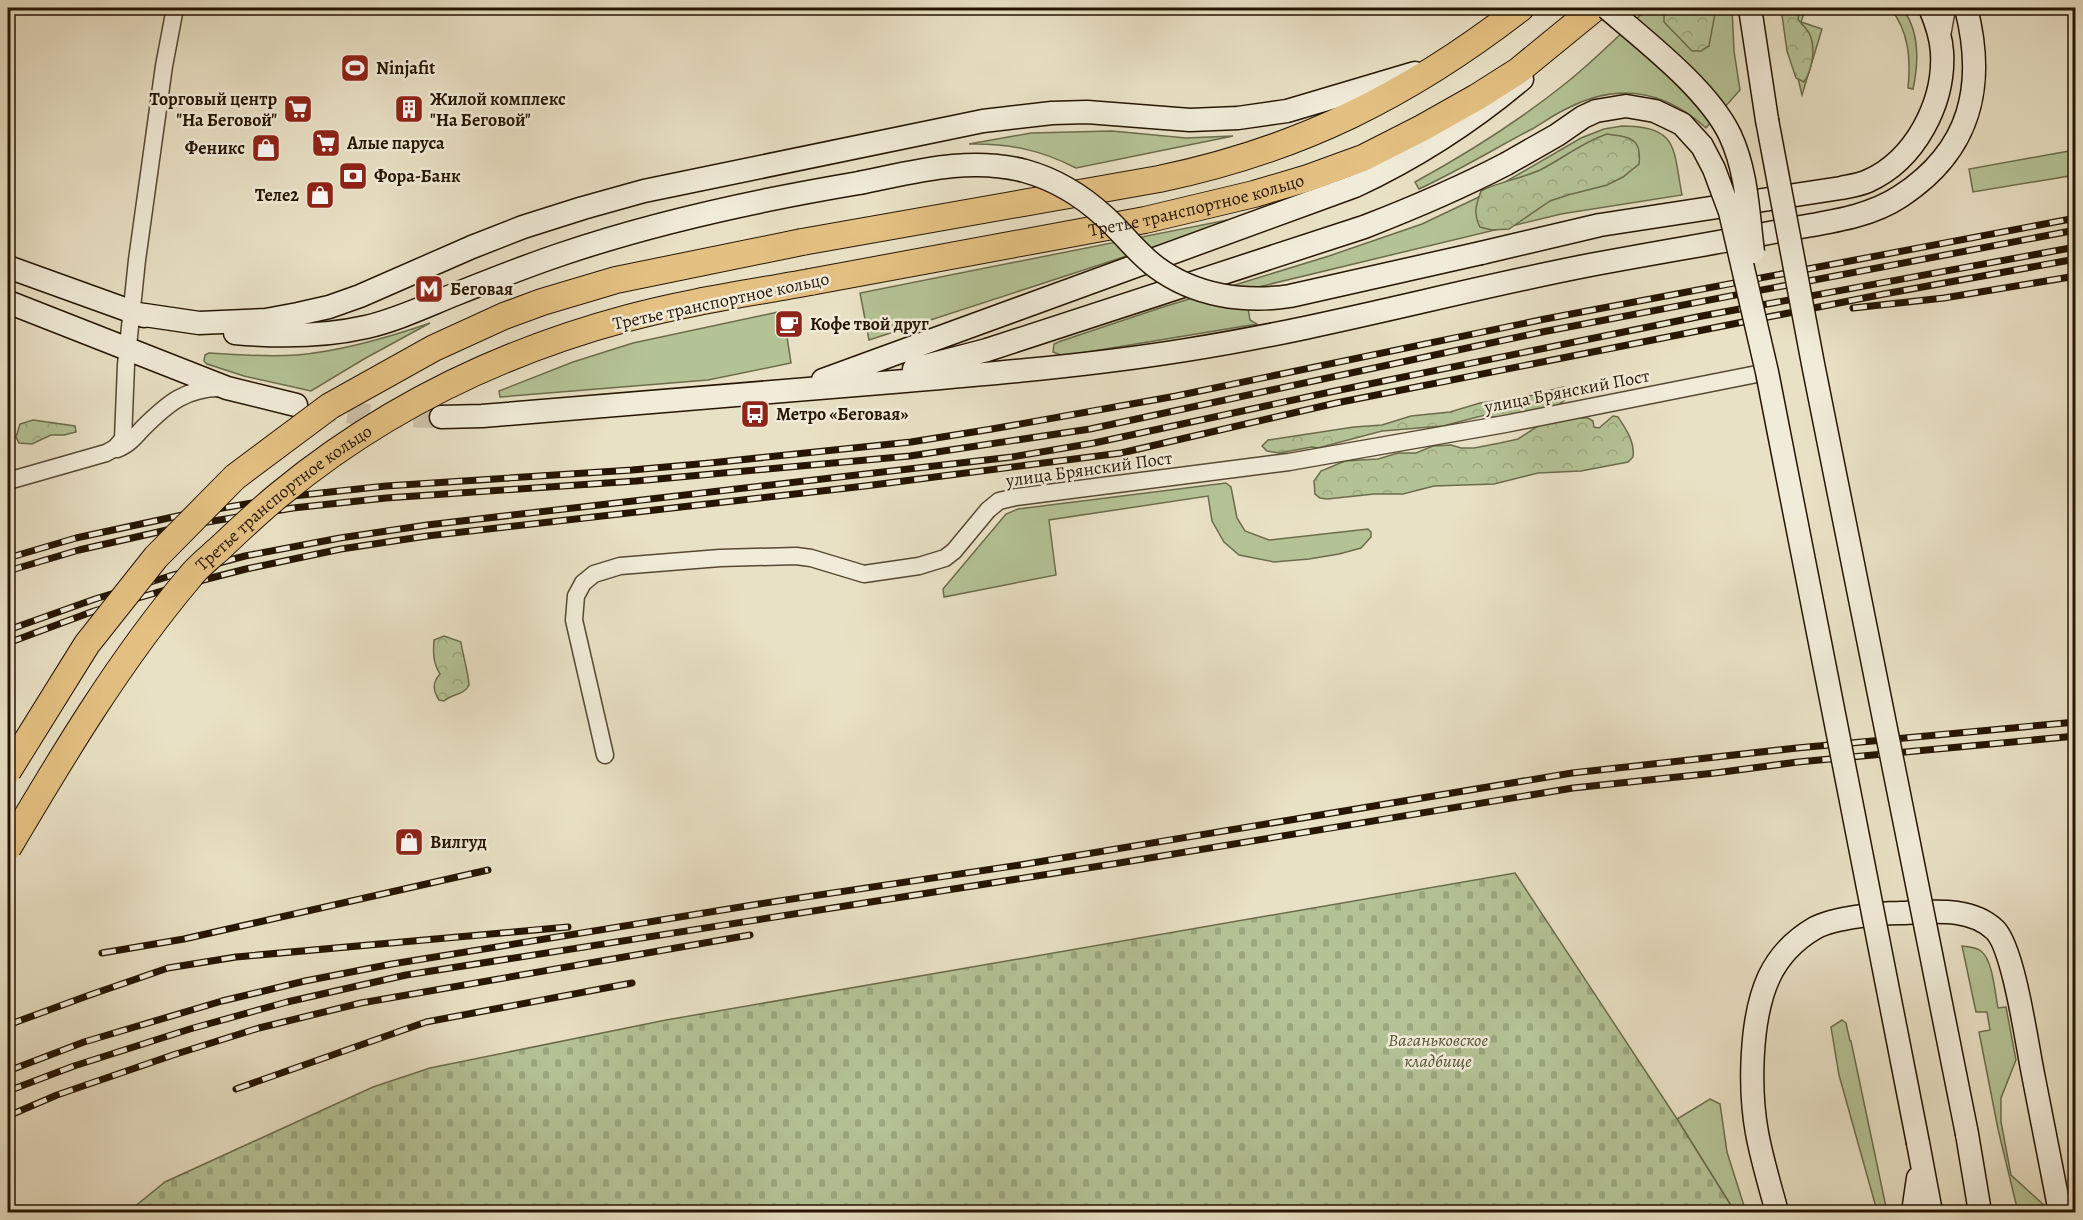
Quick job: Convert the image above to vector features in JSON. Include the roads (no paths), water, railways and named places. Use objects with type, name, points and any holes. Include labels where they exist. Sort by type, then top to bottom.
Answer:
[{"type":"main road","name":"Третье транспортное кольцо","points":[[8,771],[87,644],[156,557],[235,477],[330,406],[434,348],[495,320],[543,302],[653,271],[1197,171],[1249,156],[1314,133],[1395,93],[1445,64],[1521,8]]},
{"type":"main road","points":[[1750,8],[1767,120],[1813,364],[1967,1134],[1980,1212]]},
{"type":"main road","points":[[8,267],[131,313],[200,328],[256,335],[300,336],[333,333],[398,318],[480,284],[563,254],[734,206],[944,167],[987,165],[1027,172],[1068,190],[1105,216],[1145,257],[1169,275],[1203,292],[1235,298],[1270,299],[1600,225],[1831,190],[1870,180],[1890,167],[1911,146],[1924,128],[1939,89],[1942,50],[1937,24],[1930,8]]},
{"type":"main road","points":[[754,395],[844,374],[1363,183],[1420,153],[1486,108],[1597,10],[1701,95],[1718,115],[1730,136],[1736,150],[1745,188],[1767,372]]},
{"type":"main road","name":"Третье транспортное кольцо","points":[[8,848],[49,778],[121,666],[190,576],[261,509],[332,454],[386,419],[455,382],[559,339],[666,309],[1145,220],[1233,200],[1308,178],[1363,158],[1477,97],[1518,71],[1597,10]]},
{"type":"main road","points":[[441,417],[482,416],[813,390],[1067,366],[1207,347],[1278,334],[1580,267],[1706,245],[1860,214],[1884,206],[1904,194],[1938,165],[1953,145],[1967,116],[1973,92],[1974,57],[1967,11]]},
{"type":"main road","points":[[131,313],[199,323],[233,323],[298,314],[329,307],[360,296],[523,227],[644,191],[915,135],[1017,117],[1087,112],[1190,120],[1238,118],[1287,111],[1445,64]]},
{"type":"main road","points":[[813,390],[878,378],[987,350],[1364,226],[1460,188],[1557,135],[1583,117],[1612,108],[1641,108],[1668,116],[1682,124],[1702,146],[1723,190],[1744,264],[1931,1212]]},
{"type":"main road","points":[[8,302],[227,388],[296,405]]},
{"type":"main road","points":[[1777,1212],[1757,1131],[1752,1076],[1756,1024],[1769,978],[1778,961],[1791,946],[1827,922],[1891,913],[1944,912],[1963,914],[1995,931],[2006,949],[2023,1022],[2060,1212]]},
{"type":"main road","points":[[1913,1212],[1918,1185],[1918,1143]]},
{"type":"main road","points":[[1767,1177],[1788,1212]]},
{"type":"street","points":[[106,453],[120,443],[123,436],[131,313],[164,66],[175,8]]},
{"type":"street","points":[[1942,50],[1947,8]]},
{"type":"street","name":"улица Брянский Пост","points":[[605,755],[574,620],[576,596],[583,583],[594,574],[620,566],[720,558],[796,556],[811,558],[864,574],[909,568],[945,558],[954,551],[988,510],[999,501],[1016,497],[1289,462],[1505,424],[1767,372]]},
{"type":"street","points":[[8,481],[123,447],[162,408],[176,398],[199,391],[227,388]]},
{"type":"tunnel","points":[[315,408],[376,416],[441,417]]},
{"type":"railway","points":[[8,558],[76,538],[187,514],[293,496],[386,486],[710,463],[911,442],[992,429],[1176,396],[1545,319],[2076,218]]},
{"type":"railway","points":[[8,571],[79,550],[189,525],[293,508],[386,498],[636,481],[910,456],[1090,429],[1542,332],[2076,230]]},
{"type":"railway","points":[[8,630],[95,599],[170,576],[245,556],[340,538],[427,525],[1012,457],[1094,443],[1702,316],[2076,247]]},
{"type":"railway","points":[[8,643],[94,611],[172,588],[246,569],[341,549],[427,536],[865,486],[1121,453],[1336,403],[1884,294],[2076,259]]},
{"type":"railway","points":[[1853,308],[1944,298],[2076,276]]},
{"type":"railway","points":[[8,1071],[84,1042],[222,1001],[305,981],[392,964],[759,904],[1020,865],[1572,773],[1797,748],[2076,722]]},
{"type":"railway","points":[[8,1091],[74,1066],[190,1029],[287,1002],[406,975],[1119,863],[1573,788],[1798,762],[2076,736]]},
{"type":"railway","points":[[102,953],[184,939],[488,870]]},
{"type":"railway","points":[[8,1025],[168,968],[236,957],[568,927]]},
{"type":"railway","points":[[8,1116],[57,1095],[173,1055],[259,1028],[361,1003],[750,935]]},
{"type":"railway","points":[[236,1089],[426,1022],[632,983]]},
{"type":"place","name":"Ninjafit","points":[[355,68]]},
{"type":"place","name":"Торговый центр \"На Беговой\"","points":[[298,109]]},
{"type":"place","name":"Жилой комплекс \"На Беговой\"","points":[[409,109]]},
{"type":"place","name":"Алые паруса","points":[[326,143]]},
{"type":"place","name":"Феникс","points":[[266,148]]},
{"type":"place","name":"Фора-Банк","points":[[353,176]]},
{"type":"place","name":"Теле2","points":[[320,195]]},
{"type":"place","name":"Беговая","points":[[429,289]]},
{"type":"place","name":"Кофе твой друг","points":[[789,324]]},
{"type":"place","name":"Метро «Беговая»","points":[[755,414]]},
{"type":"place","name":"Вилгуд","points":[[409,842]]},
{"type":"park label","name":"Ваганьковское кладбище","points":[[1438,1050]]}]
